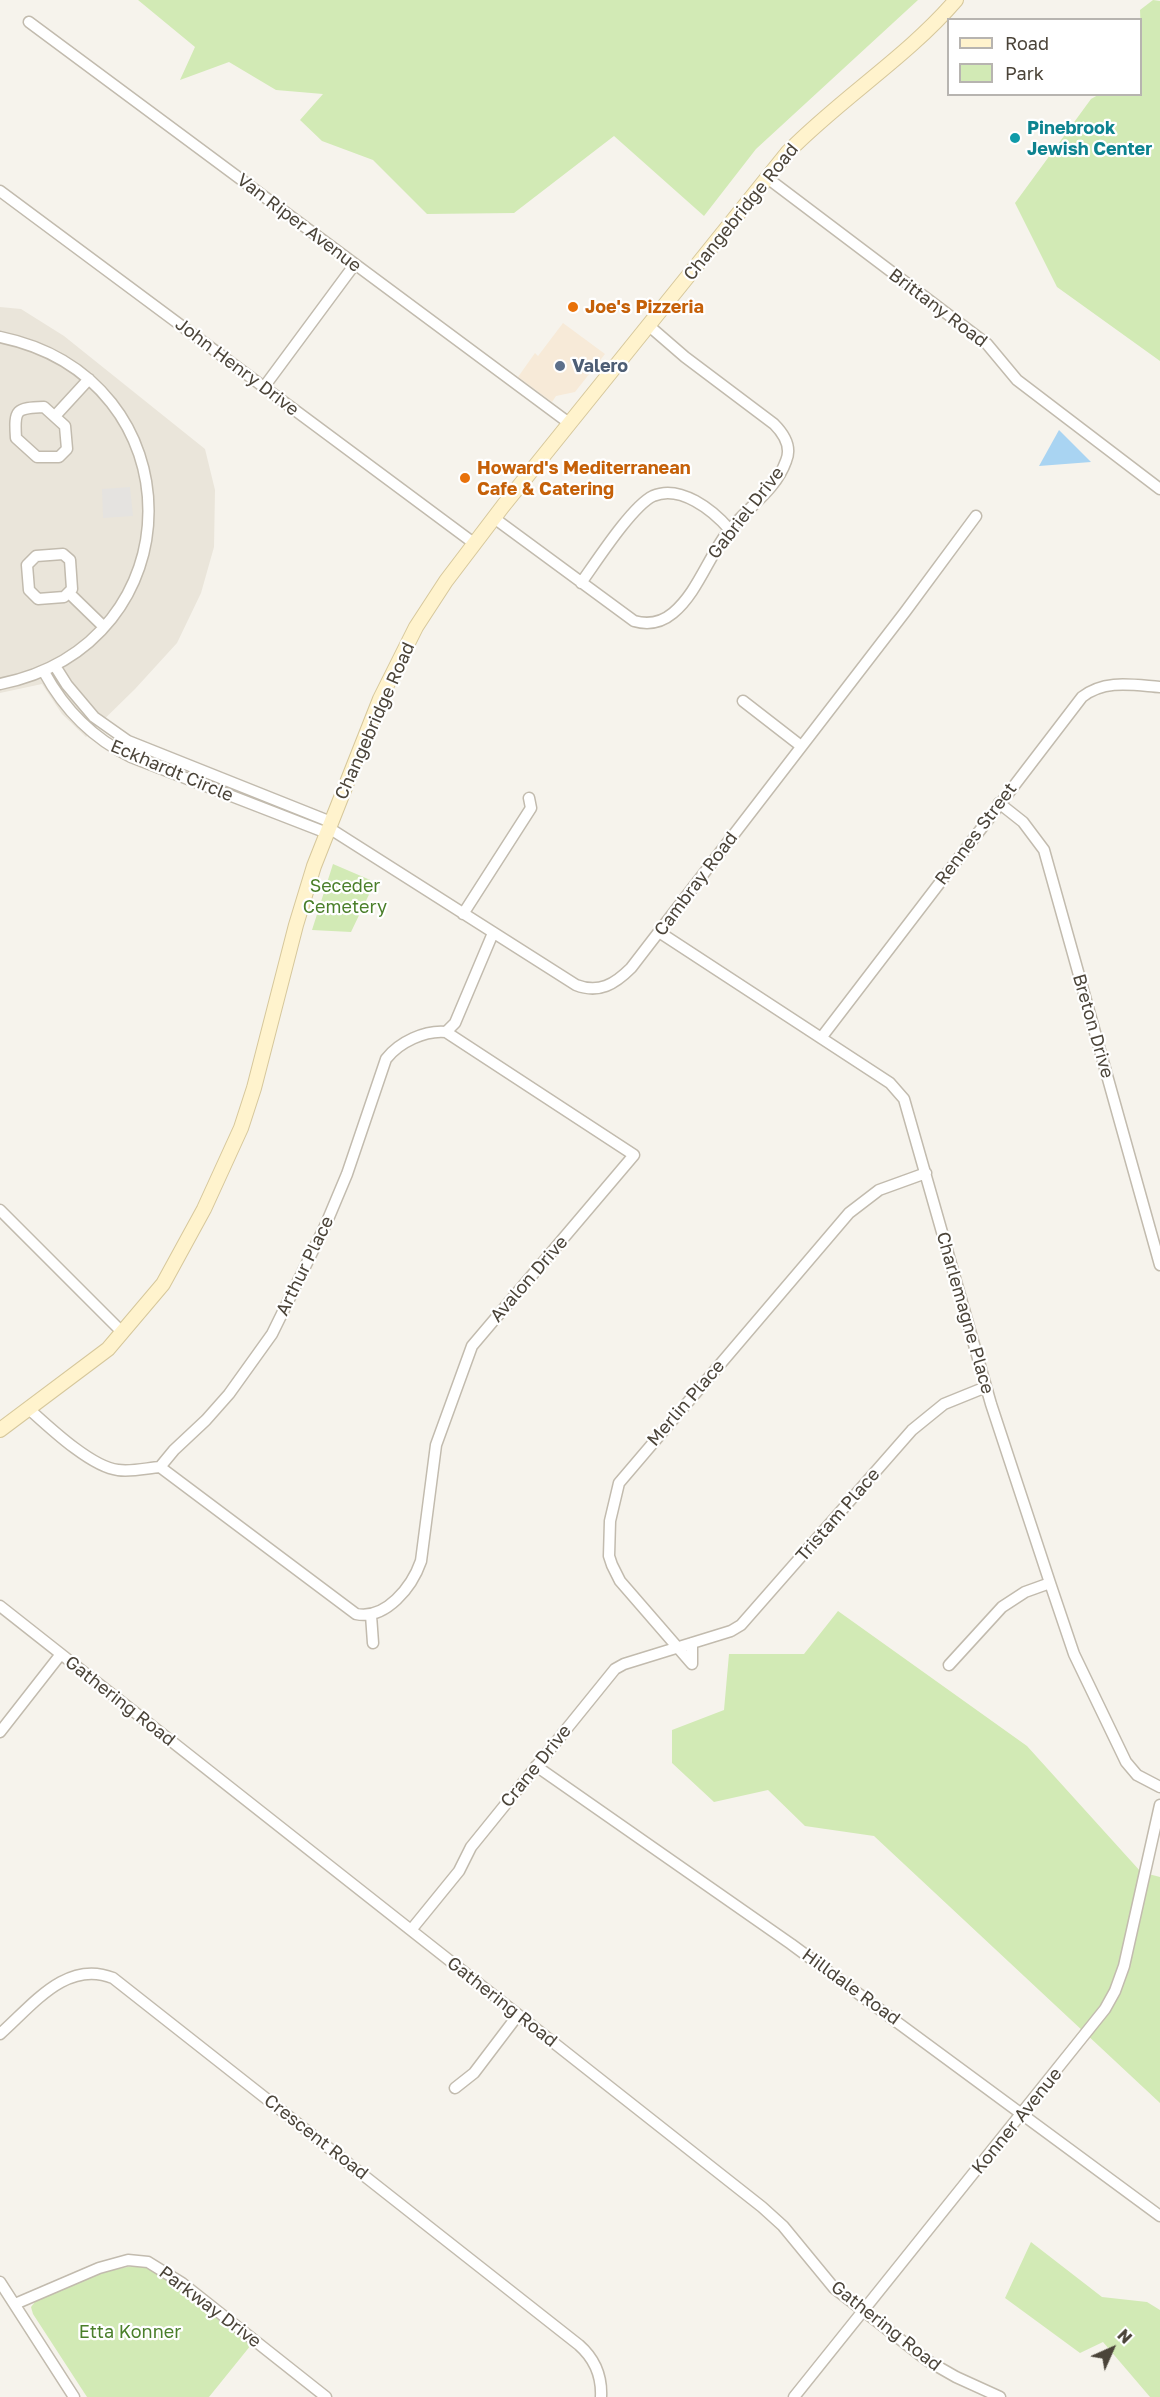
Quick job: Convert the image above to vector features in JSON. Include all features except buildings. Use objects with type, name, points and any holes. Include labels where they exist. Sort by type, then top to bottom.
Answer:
[{"type":"main road","name":"Changebridge Road","points":[[0,1430],[96,1359],[150,1302],[175,1264],[219,1177],[240,1128],[267,1046],[304,898],[380,699],[416,627],[446,581],[766,177],[812,127],[905,50],[956,0]]},
{"type":"street","name":"Van Riper Avenue","points":[[29,22],[569,423]]},
{"type":"street","name":"Brittany Road","points":[[766,177],[987,344],[1017,380],[1160,489]]},
{"type":"street","name":"John Henry Drive","points":[[0,191],[475,544]]},
{"type":"street","points":[[264,387],[355,264]]},
{"type":"street","name":"Gabriel Drive","points":[[494,518],[634,621],[654,623],[664,619],[678,608],[730,530],[765,494],[778,476],[788,455],[786,441],[774,424],[685,357],[648,324]]},
{"type":"street","points":[[0,338],[39,348],[58,357],[89,379],[113,405],[131,434],[141,457],[149,501],[147,539],[135,579],[126,598],[104,627],[91,641],[55,666],[44,672],[0,684]]},
{"type":"street","points":[[55,416],[89,379]]},
{"type":"street","points":[[44,407],[55,416],[65,426],[67,449],[59,457],[37,457],[16,438],[15,416],[23,408],[44,407]]},
{"type":"street","points":[[581,582],[635,512],[645,501],[658,494],[679,494],[691,499],[715,514],[730,530]]},
{"type":"street","name":"Cambray Road","points":[[329,828],[576,985],[596,989],[621,978],[632,968],[976,516]]},
{"type":"street","points":[[63,554],[70,560],[72,589],[69,593],[64,597],[38,599],[29,590],[27,565],[36,556],[63,554]]},
{"type":"street","points":[[69,593],[104,627]]},
{"type":"street","name":"Eckhardt Circle","points":[[55,666],[79,702],[100,722],[128,741],[329,828]]},
{"type":"street","name":"Eckhardt Circle","points":[[44,672],[64,704],[110,746],[141,761],[329,828]]},
{"type":"street","name":"Rennes Street","points":[[821,1038],[1074,705],[1090,690],[1107,684],[1160,687]]},
{"type":"street","points":[[743,701],[801,746]]},
{"type":"street","points":[[463,914],[531,808],[529,798]]},
{"type":"street","name":"Breton Drive","points":[[999,803],[1023,822],[1044,850],[1160,1265]]},
{"type":"street","name":"Charlemagne Place","points":[[659,932],[890,1083],[904,1099],[986,1387],[1074,1654],[1126,1762],[1137,1774],[1160,1787]]},
{"type":"street","points":[[446,1032],[455,1023],[462,1010],[493,933]]},
{"type":"street","name":"Arthur Place","points":[[160,1467],[229,1394],[272,1334],[326,1224],[347,1174],[386,1059],[407,1041],[446,1032]]},
{"type":"street","name":"Avalon Drive","points":[[371,1615],[383,1610],[401,1593],[416,1574],[421,1561],[436,1445],[474,1342],[634,1155],[446,1032]]},
{"type":"street","name":"Merlin Place","points":[[692,1643],[692,1664],[620,1581],[612,1565],[609,1539],[610,1521],[619,1483],[849,1213],[879,1190],[926,1173]]},
{"type":"street","points":[[0,1210],[123,1333]]},
{"type":"street","name":"Tristam Place","points":[[692,1643],[731,1631],[741,1625],[918,1424],[944,1404],[986,1387]]},
{"type":"street","points":[[29,1409],[52,1430],[98,1464],[107,1468],[126,1470],[160,1467],[350,1611],[371,1615],[374,1643]]},
{"type":"street","points":[[949,1665],[1002,1607],[1025,1592],[1050,1583]]},
{"type":"street","name":"Gathering Road","points":[[0,1606],[762,2207],[783,2226],[834,2288],[937,2367],[1000,2397]]},
{"type":"street","name":"Crane Drive","points":[[411,1930],[453,1879],[471,1847],[615,1669],[624,1664],[692,1643]]},
{"type":"street","points":[[0,1732],[61,1654]]},
{"type":"street","name":"Hilldale Road","points":[[536,1766],[792,1944],[1160,2216]]},
{"type":"street","name":"Konner Avenue","points":[[794,2397],[1093,2026],[1115,1991],[1124,1966],[1160,1805]]},
{"type":"street","name":"Crescent Road","points":[[0,2034],[63,1980],[93,1972],[112,1978],[584,2349],[596,2367],[600,2380],[601,2397]]},
{"type":"street","points":[[455,2088],[474,2073],[518,2015]]},
{"type":"street","name":"Parkway Drive","points":[[15,2304],[114,2263],[128,2260],[148,2262],[182,2283],[326,2397]]},
{"type":"street","points":[[0,2282],[74,2397]]},
{"type":"shaded area","points":[[0,307],[21,309],[64,336],[205,449],[215,490],[214,547],[201,593],[177,643],[135,689],[86,737],[62,714],[42,684],[0,693]]},
{"type":"shaded area","name":"Valero","points":[[563,323],[605,354],[575,392],[556,396],[552,402],[518,377],[535,353],[538,356]]},
{"type":"shaded area","points":[[130,487],[133,516],[103,518],[102,489]]},
{"type":"green space","points":[[138,0],[918,0],[756,149],[704,216],[614,136],[514,213],[427,214],[373,160],[322,141],[300,120],[323,94],[276,90],[229,62],[180,80],[195,47]]},
{"type":"green space","points":[[1153,0],[1160,1],[1160,361],[1057,287],[1015,203],[1091,99],[1096,96],[1142,96],[1142,18],[1140,10]]},
{"type":"green space","name":"Seceder Cemetery","points":[[333,864],[375,882],[351,932],[312,930]]},
{"type":"green space","points":[[838,1611],[1027,1746],[1141,1872],[1160,1877],[1160,2103],[874,1836],[805,1826],[768,1790],[714,1802],[672,1763],[672,1730],[724,1710],[729,1654],[804,1654]]},
{"type":"green space","points":[[1031,2242],[1102,2297],[1147,2302],[1160,2310],[1160,2397],[1150,2397],[1103,2342],[1080,2353],[1005,2298]]},
{"type":"green space","name":"Etta Konner","points":[[142,2266],[155,2271],[228,2324],[251,2345],[209,2397],[87,2397],[33,2314],[31,2307],[38,2298],[104,2272]]},
{"type":"water","points":[[1059,430],[1091,462],[1039,466]]},
{"type":"place","name":"Pinebrook Jewish Center","points":[[1015,138]]},
{"type":"place","name":"Joe's Pizzeria","points":[[573,307]]},
{"type":"place","name":"Valero","points":[[560,366]]},
{"type":"place","name":"Howard's Mediterranean Cafe & Catering","points":[[465,478]]}]
